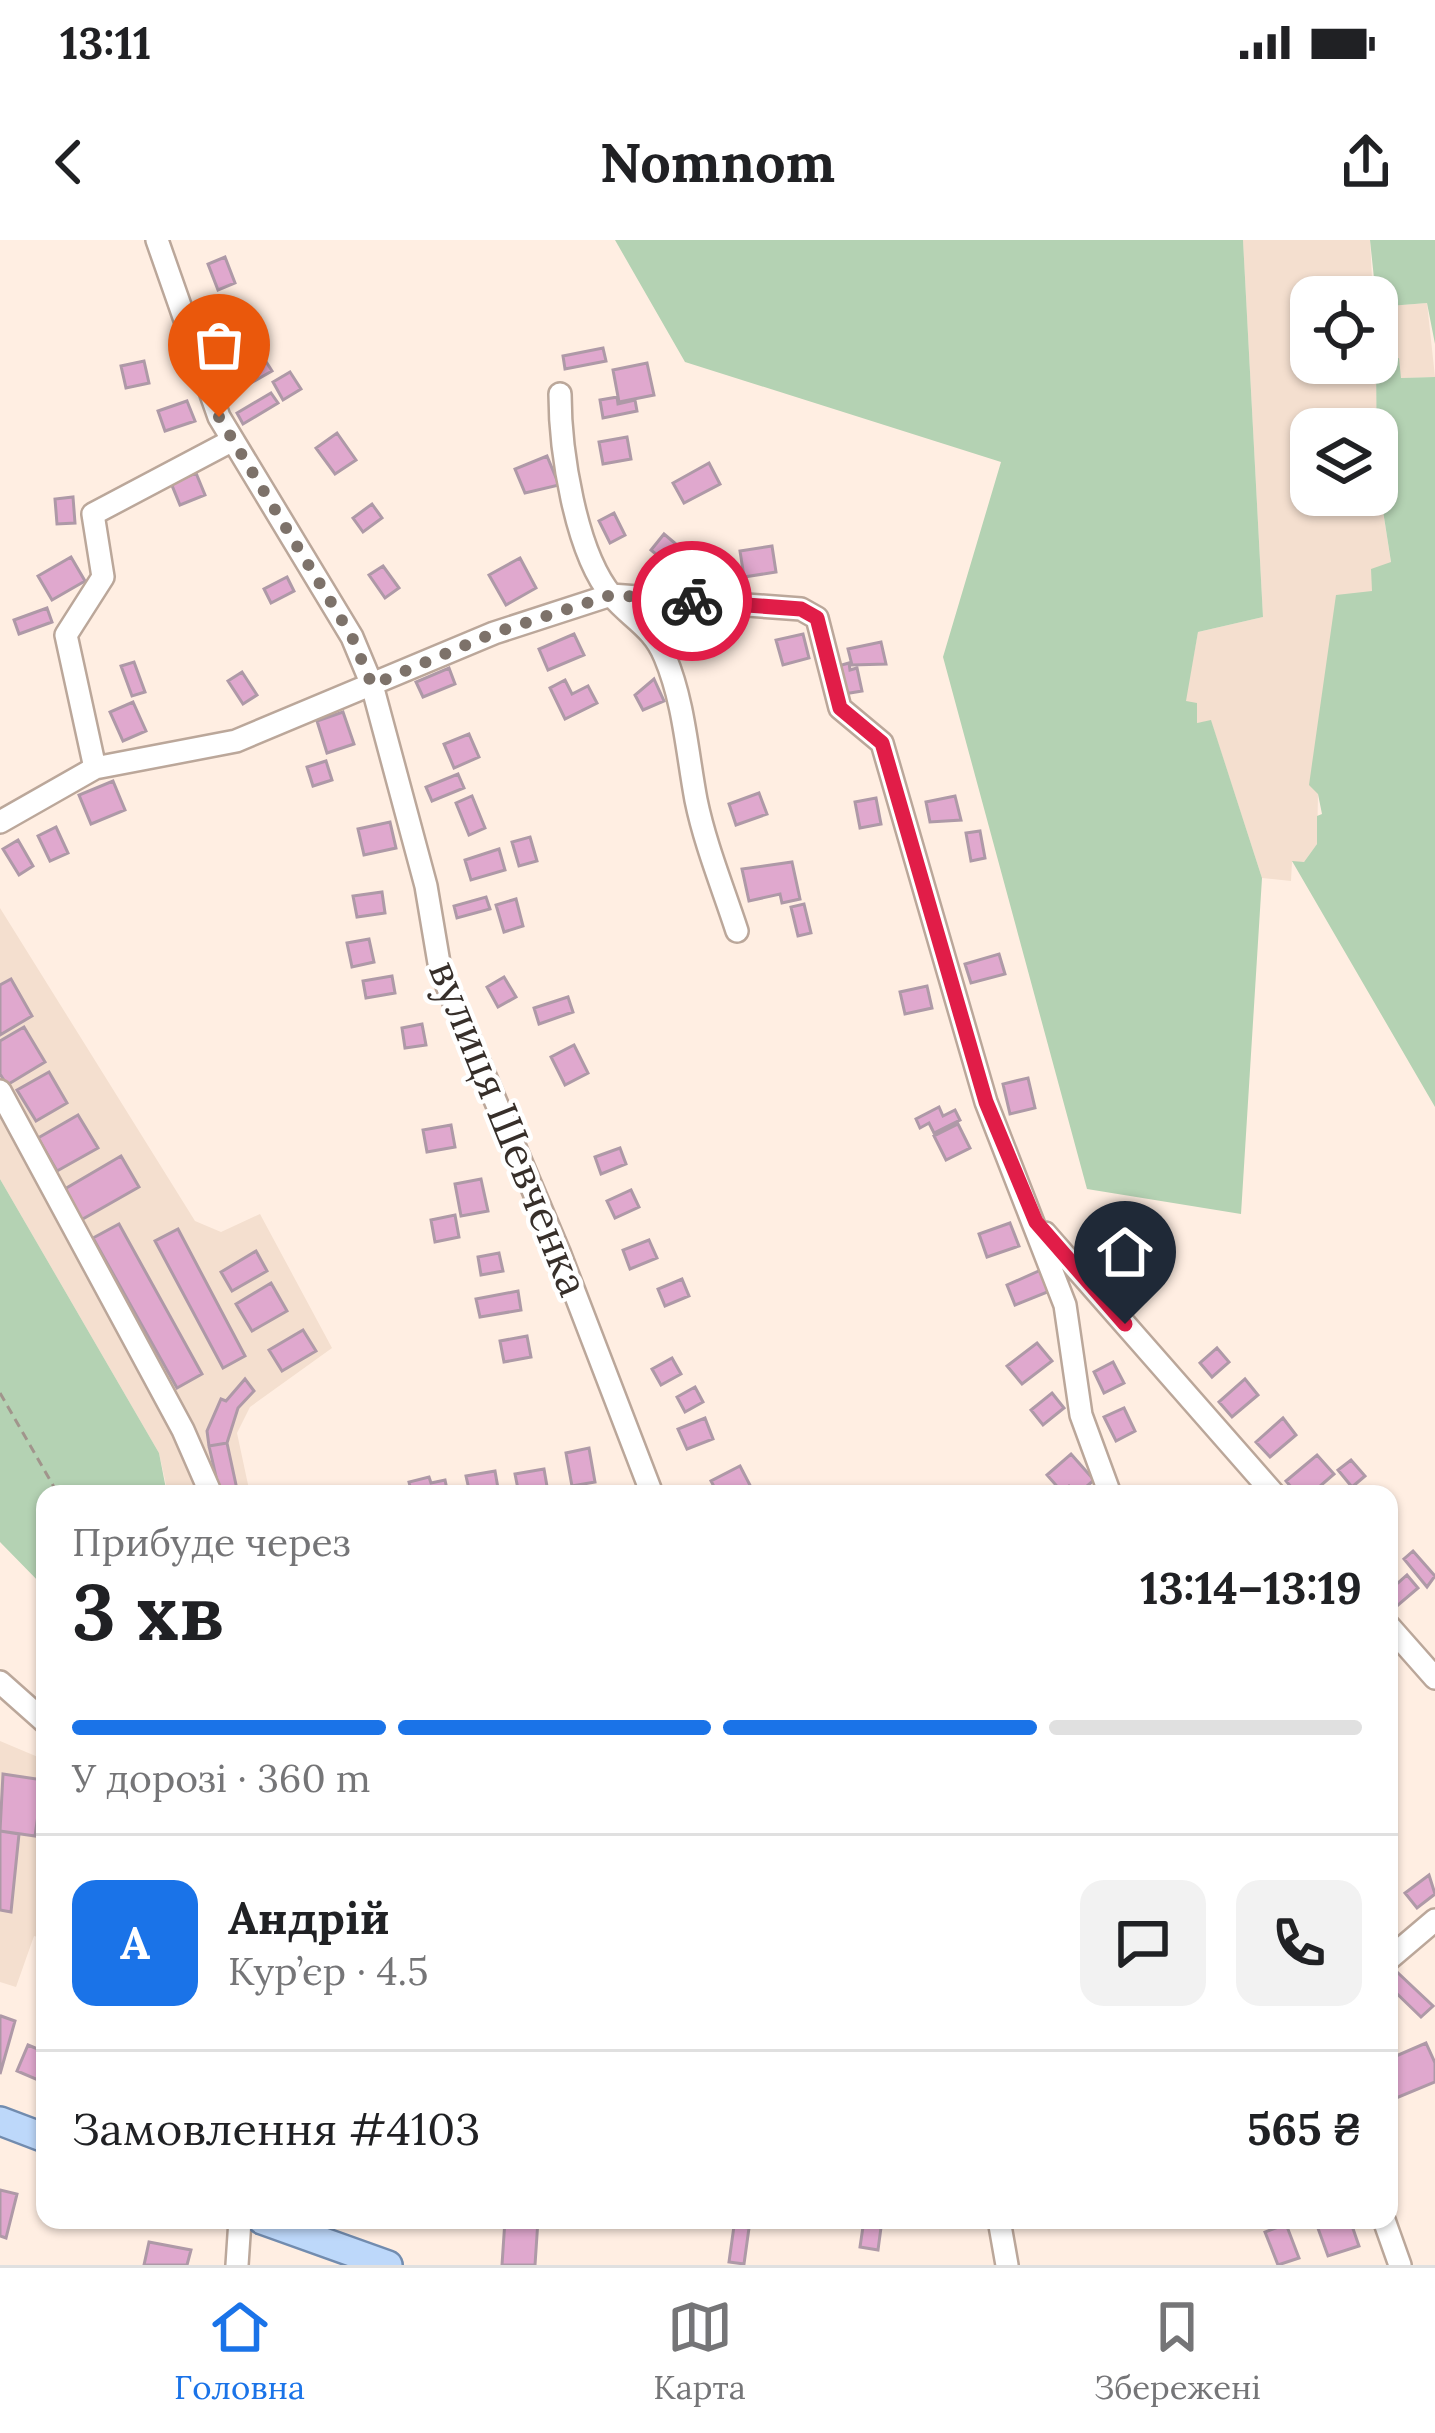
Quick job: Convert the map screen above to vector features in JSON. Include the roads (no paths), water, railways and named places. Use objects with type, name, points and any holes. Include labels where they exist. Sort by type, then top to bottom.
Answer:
[{"type":"main road","points":[[0,2121],[36,2135]]},
{"type":"main road","points":[[287,2229],[388,2265]]},
{"type":"street","name":"вулиця Шевченка","points":[[157,240],[219,417],[352,637],[372,685],[426,886],[440,969],[559,1252],[649,1485]]},
{"type":"street","points":[[560,394],[560,440],[578,520],[611,595],[643,620],[665,656],[685,725],[697,803],[737,931]]},
{"type":"street","points":[[95,768],[66,635],[103,578],[93,514],[233,440]]},
{"type":"street","points":[[0,822],[95,768],[236,741],[494,633],[611,595],[801,609],[817,618],[840,708],[882,743],[986,1102],[1065,1305],[1081,1414],[1107,1485]]},
{"type":"street","points":[[0,1091],[183,1430],[207,1485]]},
{"type":"street","points":[[1036,1222],[1266,1485]]},
{"type":"street","points":[[1398,1635],[1435,1678]]},
{"type":"street","points":[[0,1682],[36,1714]]},
{"type":"street","points":[[1398,1951],[1435,1920]]},
{"type":"street","points":[[236,2265],[239,2229]]},
{"type":"street","points":[[1001,2229],[1007,2265]]},
{"type":"street","points":[[1387,2229],[1400,2265]]}]
